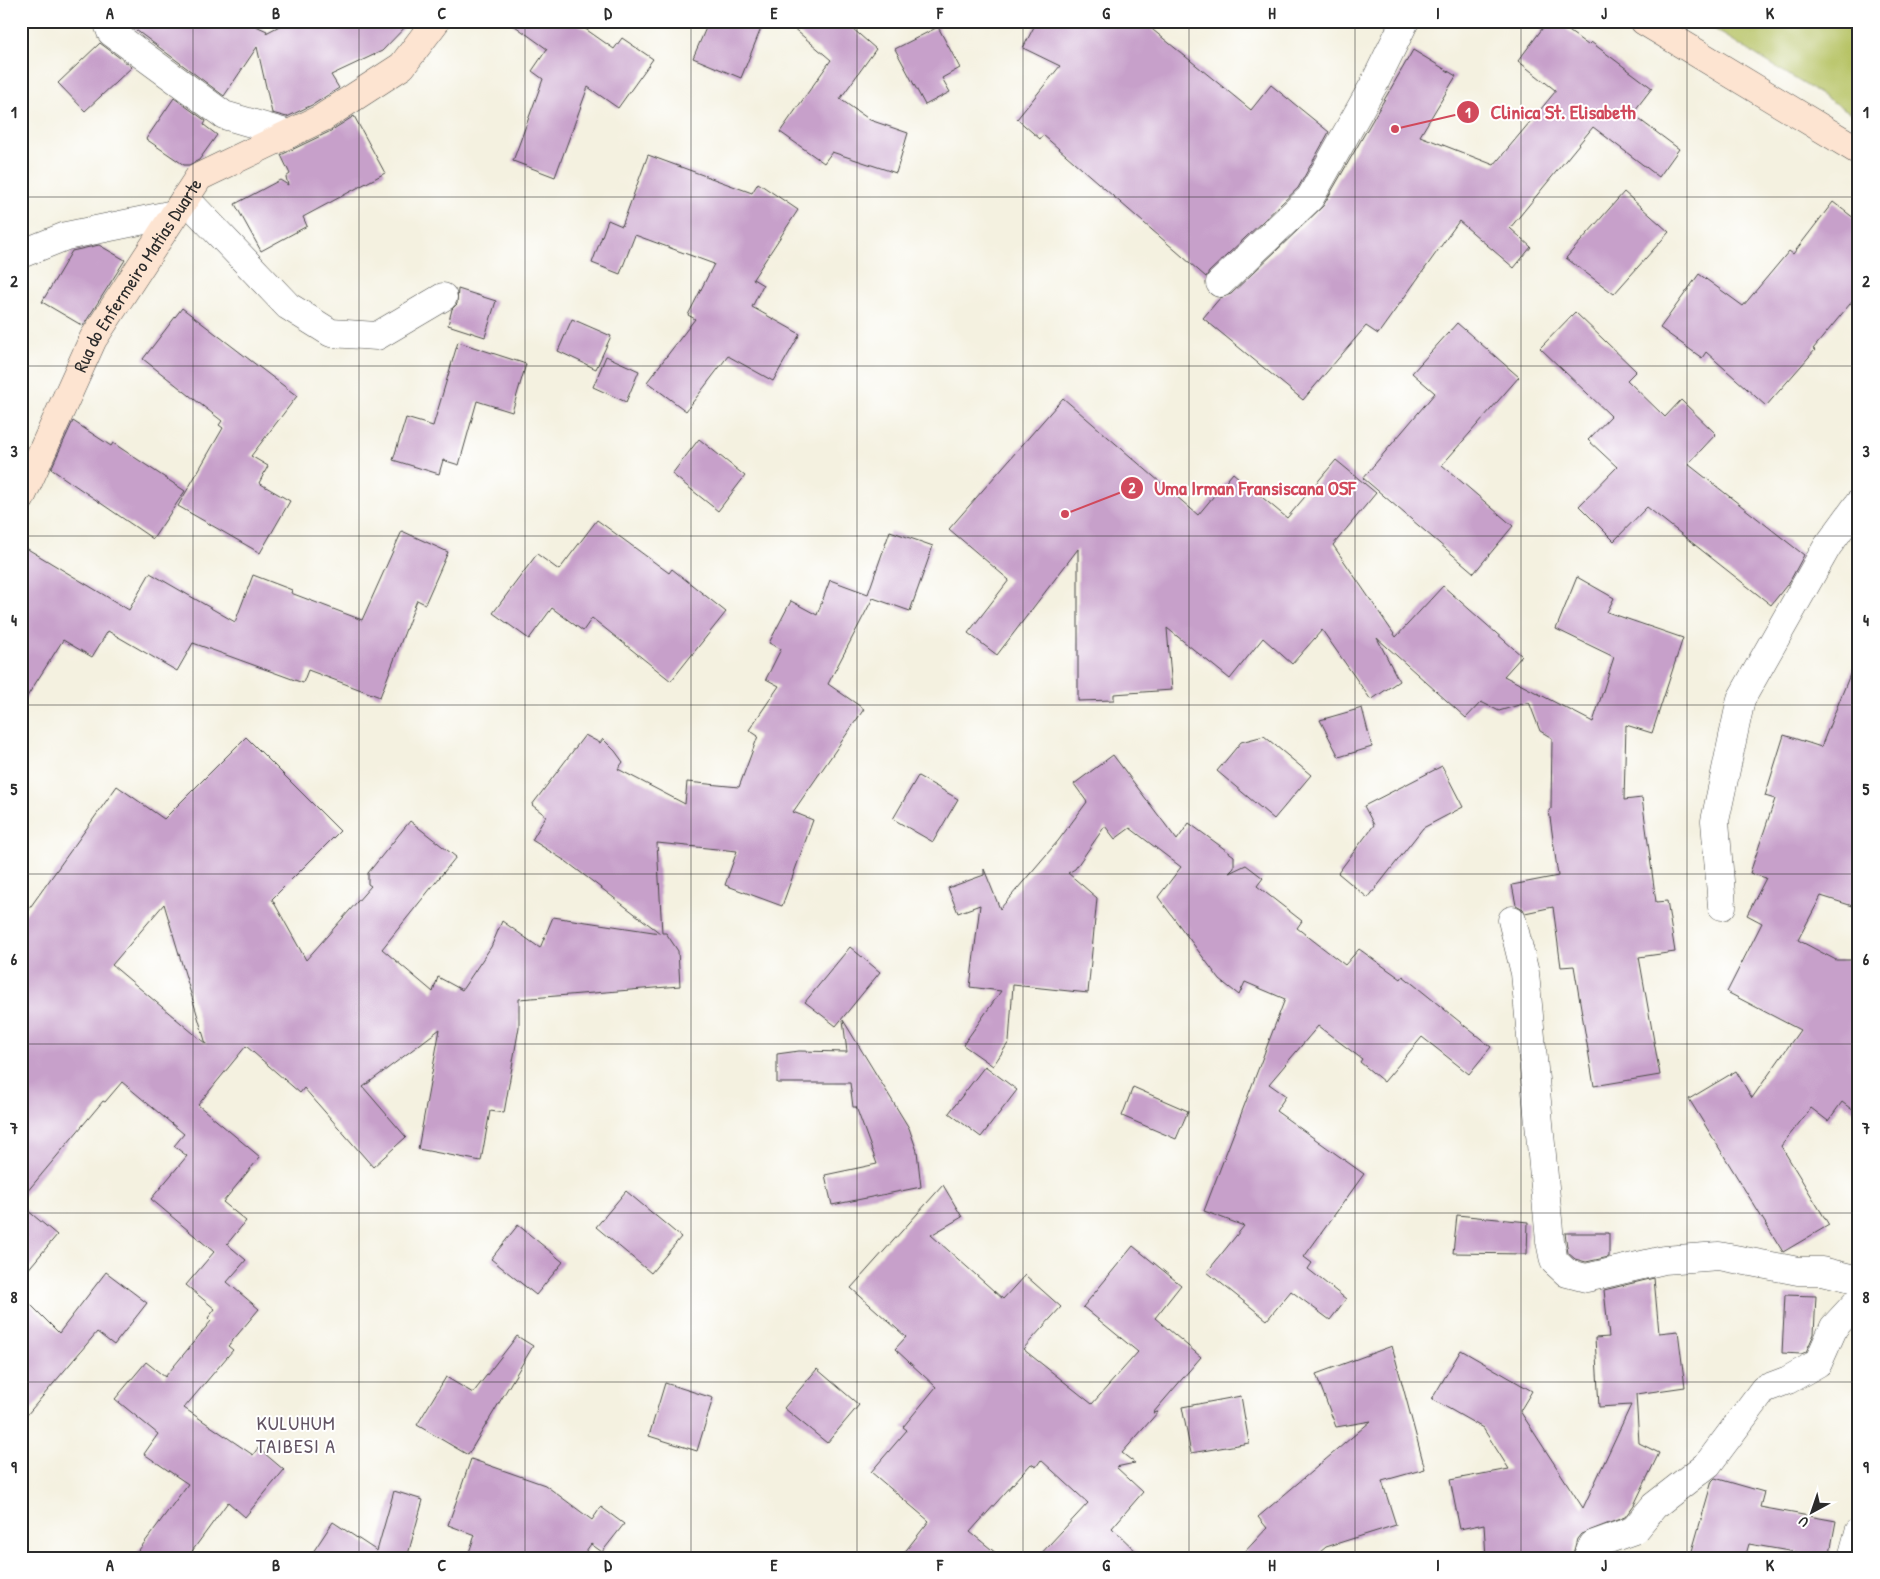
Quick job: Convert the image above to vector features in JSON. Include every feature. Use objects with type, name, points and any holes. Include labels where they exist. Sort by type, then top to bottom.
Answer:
[{"type":"street","points":[[107,21],[111,32],[224,115],[289,134]]},
{"type":"street","name":"Rua do Enfermeiro Matias Duarte","points":[[21,498],[93,339],[199,177],[322,118],[402,66],[436,21]]},
{"type":"street","points":[[1220,283],[1310,198],[1373,86],[1405,21]]},
{"type":"street","points":[[1644,21],[1859,151]]},
{"type":"street","points":[[21,254],[66,236],[125,223],[180,206],[288,306],[331,332],[377,336],[443,297]]},
{"type":"street","points":[[1722,906],[1715,822],[1741,699],[1827,547],[1859,502]]},
{"type":"street","points":[[1512,920],[1525,973],[1550,1241],[1554,1261],[1567,1274],[1586,1278],[1664,1260],[1719,1256],[1798,1271],[1822,1271],[1859,1280]]},
{"type":"street","points":[[1587,1558],[1592,1545],[1634,1530],[1654,1506],[1708,1464],[1764,1390],[1788,1380],[1818,1363],[1834,1327],[1859,1300]]},
{"type":"street","points":[[1852,1558],[1859,1532]]},
{"type":"green space","points":[[1701,21],[1859,21],[1859,118]]},
{"type":"building","points":[[124,21],[245,21],[267,31],[266,33],[289,21],[411,21],[382,51],[331,75],[339,88],[314,104],[287,117],[272,113],[257,47],[224,96]]},
{"type":"building","points":[[508,21],[574,21],[614,49],[622,38],[653,59],[618,108],[588,87],[555,177],[513,161],[543,79],[532,71],[547,49]]},
{"type":"building","points":[[709,21],[764,21],[741,78],[693,58]]},
{"type":"building","points":[[785,21],[844,21],[876,49],[840,99],[870,120],[908,133],[896,173],[832,152],[824,163],[780,132],[831,60]]},
{"type":"building","points":[[1037,21],[1142,21],[1251,110],[1271,85],[1329,132],[1298,188],[1209,272],[1206,277],[1043,135],[1040,139],[1017,119],[1060,66],[1023,48]]},
{"type":"building","points":[[1548,21],[1555,21],[1588,45],[1591,42],[1652,88],[1632,114],[1679,149],[1659,177],[1593,127],[1510,228],[1531,247],[1514,268],[1459,221],[1378,334],[1366,326],[1303,400],[1203,318],[1220,298],[1231,294],[1323,206],[1413,50],[1456,76],[1420,136],[1494,165],[1555,92],[1555,90],[1518,61]]},
{"type":"building","points":[[938,27],[960,68],[942,78],[950,92],[925,105],[895,49]]},
{"type":"building","points":[[100,43],[132,67],[85,111],[58,83]]},
{"type":"building","points":[[174,98],[206,121],[204,125],[217,135],[199,160],[189,165],[184,165],[146,139]]},
{"type":"building","points":[[354,116],[385,173],[303,217],[307,226],[261,251],[235,204],[280,180],[288,185],[286,177],[290,174],[281,155],[329,132]]},
{"type":"building","points":[[648,155],[752,193],[758,183],[798,210],[753,279],[763,285],[752,307],[800,334],[773,381],[728,356],[686,411],[647,382],[695,319],[688,315],[714,264],[635,235],[620,274],[592,263],[608,220],[622,226]]},
{"type":"building","points":[[1624,192],[1669,232],[1614,294],[1566,258]]},
{"type":"building","points":[[1833,202],[1859,222],[1859,293],[1813,349],[1815,350],[1766,406],[1706,352],[1702,358],[1660,328],[1699,274],[1743,306],[1789,251],[1793,254]]},
{"type":"building","points":[[99,245],[125,260],[83,326],[42,302],[72,251]]},
{"type":"building","points":[[458,289],[496,301],[485,337],[448,325],[452,309],[457,304]]},
{"type":"building","points":[[182,308],[297,396],[251,456],[268,466],[259,483],[290,501],[260,553],[178,506],[223,428],[219,425],[222,421],[143,359]]},
{"type":"building","points":[[1575,312],[1636,371],[1627,380],[1665,417],[1681,400],[1716,434],[1688,464],[1804,555],[1790,581],[1771,605],[1647,507],[1614,541],[1579,506],[1617,467],[1588,440],[1611,416],[1540,348]]},
{"type":"building","points":[[572,319],[611,336],[596,369],[558,351]]},
{"type":"building","points":[[1457,323],[1519,377],[1442,465],[1513,526],[1474,573],[1363,478],[1435,393],[1412,373]]},
{"type":"building","points":[[458,342],[526,364],[512,412],[477,401],[459,465],[443,460],[439,474],[393,460],[406,418],[433,426]]},
{"type":"building","points":[[606,356],[639,371],[626,402],[593,387]]},
{"type":"building","points":[[1063,398],[1198,515],[1233,473],[1287,518],[1336,460],[1376,493],[1333,545],[1396,637],[1443,586],[1522,656],[1504,676],[1593,722],[1614,657],[1556,629],[1577,577],[1614,598],[1607,612],[1683,638],[1652,733],[1626,725],[1624,800],[1642,798],[1656,902],[1667,901],[1675,952],[1639,957],[1660,1075],[1594,1086],[1574,966],[1561,967],[1553,907],[1525,913],[1523,909],[1516,905],[1512,885],[1558,876],[1549,810],[1551,809],[1552,738],[1540,731],[1529,702],[1499,711],[1481,702],[1466,718],[1377,638],[1399,681],[1371,700],[1322,630],[1292,664],[1263,638],[1230,679],[1167,628],[1172,690],[1114,694],[1114,700],[1078,701],[1078,549],[997,655],[968,633],[1009,580],[949,529]]},
{"type":"building","points":[[73,421],[111,446],[113,443],[185,491],[153,539],[51,469]]},
{"type":"building","points":[[699,439],[745,476],[718,511],[672,474]]},
{"type":"building","points":[[597,520],[669,573],[672,569],[726,612],[671,681],[592,618],[583,631],[552,608],[529,639],[493,613],[537,554],[559,570]]},
{"type":"building","points":[[402,531],[448,552],[425,604],[417,600],[380,697],[308,670],[303,683],[193,643],[177,671],[108,631],[92,657],[63,640],[21,706],[21,545],[129,610],[150,573],[235,622],[253,575],[292,590],[291,593],[362,620]]},
{"type":"building","points":[[890,531],[933,546],[910,611],[873,598],[828,684],[864,709],[793,812],[813,820],[782,906],[725,885],[737,851],[657,843],[662,933],[666,933],[678,951],[680,986],[519,999],[519,1027],[504,1113],[490,1111],[481,1161],[418,1149],[440,1029],[363,1087],[406,1137],[373,1167],[304,1088],[300,1093],[246,1046],[198,1105],[260,1157],[223,1202],[246,1221],[227,1244],[246,1260],[227,1282],[259,1309],[228,1346],[233,1350],[184,1408],[253,1455],[258,1448],[284,1470],[245,1517],[228,1502],[187,1558],[133,1558],[188,1484],[144,1454],[158,1434],[115,1399],[146,1362],[165,1377],[211,1321],[208,1318],[215,1309],[186,1285],[214,1252],[151,1199],[187,1156],[174,1146],[184,1134],[122,1082],[105,1102],[103,1101],[21,1199],[21,920],[117,786],[164,819],[246,737],[340,831],[272,899],[306,960],[371,886],[368,884],[368,873],[410,821],[456,857],[382,949],[433,992],[438,977],[462,990],[491,947],[502,921],[540,948],[553,917],[660,933],[567,862],[532,840],[546,816],[532,805],[585,735],[600,743],[603,739],[615,751],[623,762],[618,769],[685,804],[687,782],[739,787],[758,736],[749,730],[779,686],[766,679],[781,649],[769,643],[791,601],[817,615],[830,580],[868,594]],"holes":[[[164,904],[206,1044],[112,965]]]},
{"type":"building","points":[[1857,657],[1859,657],[1859,908],[1821,896],[1798,940],[1836,960],[1859,960],[1859,1115],[1842,1102],[1828,1121],[1811,1108],[1781,1146],[1829,1225],[1783,1252],[1689,1099],[1736,1071],[1752,1098],[1800,1030],[1727,992],[1762,923],[1747,915],[1766,878],[1750,873],[1775,799],[1765,796],[1784,735],[1821,747]]},
{"type":"building","points":[[1362,708],[1372,747],[1339,757],[1320,720]]},
{"type":"building","points":[[1264,736],[1311,775],[1274,819],[1217,771],[1241,742]]},
{"type":"building","points":[[1113,755],[1177,840],[1189,823],[1234,856],[1234,868],[1229,873],[1246,865],[1263,878],[1257,886],[1302,921],[1297,928],[1345,965],[1359,949],[1401,979],[1403,976],[1491,1047],[1469,1074],[1422,1037],[1384,1082],[1360,1062],[1362,1059],[1318,1026],[1269,1084],[1286,1096],[1276,1111],[1364,1174],[1304,1257],[1312,1263],[1308,1269],[1346,1299],[1330,1320],[1291,1291],[1267,1320],[1207,1272],[1244,1226],[1204,1211],[1285,999],[1245,982],[1239,995],[1220,980],[1158,897],[1181,867],[1130,828],[1115,839],[1105,826],[1075,869],[1068,873],[1097,898],[1088,993],[1013,985],[1009,1042],[993,1066],[963,1045],[1001,991],[970,987],[980,905],[958,913],[948,888],[984,875],[984,869],[1000,909],[1058,841],[1087,802],[1074,784]]},
{"type":"building","points":[[1442,766],[1463,807],[1423,828],[1368,898],[1338,873],[1374,825],[1364,806]]},
{"type":"building","points":[[918,776],[958,799],[933,842],[893,819]]},
{"type":"building","points":[[850,947],[880,972],[836,1026],[805,1002]]},
{"type":"building","points":[[843,1020],[909,1128],[917,1151],[921,1187],[832,1205],[825,1175],[877,1164],[856,1107],[853,1107],[850,1083],[777,1083],[777,1054],[799,1051],[847,1052]]},
{"type":"building","points":[[985,1066],[1017,1090],[981,1137],[949,1113]]},
{"type":"building","points":[[1133,1087],[1188,1111],[1176,1139],[1122,1116]]},
{"type":"building","points":[[943,1185],[962,1217],[931,1235],[1003,1299],[1025,1275],[1061,1307],[1023,1349],[1092,1404],[1138,1352],[1083,1307],[1133,1246],[1181,1285],[1155,1318],[1201,1357],[1153,1413],[1158,1412],[1122,1453],[1135,1463],[1116,1467],[1143,1492],[1112,1528],[1143,1558],[1037,1558],[1088,1503],[1041,1460],[1036,1467],[1031,1464],[970,1532],[1002,1558],[900,1558],[929,1521],[871,1472],[907,1430],[903,1427],[936,1387],[895,1349],[906,1337],[851,1288]]},
{"type":"building","points":[[626,1191],[681,1237],[651,1273],[596,1227]]},
{"type":"building","points":[[21,1205],[57,1235],[21,1278]]},
{"type":"building","points":[[1457,1215],[1528,1222],[1527,1254],[1453,1253]]},
{"type":"building","points":[[518,1225],[563,1262],[536,1295],[491,1259]]},
{"type":"building","points":[[1565,1233],[1609,1233],[1609,1257],[1586,1262],[1575,1259],[1568,1253]]},
{"type":"building","points":[[106,1272],[147,1303],[114,1345],[97,1332],[21,1422],[21,1295],[59,1333]]},
{"type":"building","points":[[1654,1278],[1659,1333],[1678,1331],[1685,1387],[1636,1394],[1639,1443],[1659,1453],[1634,1505],[1625,1517],[1581,1534],[1577,1539],[1572,1558],[1486,1558],[1484,1524],[1460,1529],[1450,1480],[1509,1469],[1483,1428],[1432,1399],[1461,1350],[1532,1391],[1520,1411],[1583,1508],[1631,1405],[1599,1407],[1595,1338],[1609,1337],[1604,1290]]},
{"type":"building","points":[[1785,1295],[1816,1296],[1814,1334],[1806,1352],[1801,1354],[1782,1353]]},
{"type":"building","points":[[517,1336],[533,1346],[468,1455],[417,1425],[446,1377],[473,1393]]},
{"type":"building","points":[[1392,1346],[1425,1469],[1382,1481],[1396,1525],[1326,1547],[1313,1558],[1239,1558],[1267,1528],[1258,1517],[1371,1421],[1336,1427],[1316,1374]]},
{"type":"building","points":[[817,1369],[859,1405],[827,1443],[784,1408]]},
{"type":"building","points":[[665,1383],[713,1398],[697,1451],[649,1436]]},
{"type":"building","points":[[1241,1396],[1249,1443],[1191,1453],[1182,1407]]},
{"type":"building","points":[[471,1459],[545,1485],[592,1520],[601,1507],[624,1524],[602,1552],[591,1544],[581,1558],[467,1558],[475,1535],[448,1525]]},
{"type":"building","points":[[1715,1478],[1764,1492],[1760,1507],[1836,1521],[1829,1558],[1749,1544],[1745,1558],[1690,1558],[1712,1481]]},
{"type":"building","points":[[394,1491],[423,1500],[407,1558],[309,1558],[333,1522],[377,1551]]},
{"type":"place","name":"Clinica St. Elisabeth","points":[[1395,129]]},
{"type":"place","name":"Uma Irman Fransiscana OSF","points":[[1065,514]]},
{"type":"district","name":"KULUHUM TAIBESI A","points":[[296,1434]]}]
